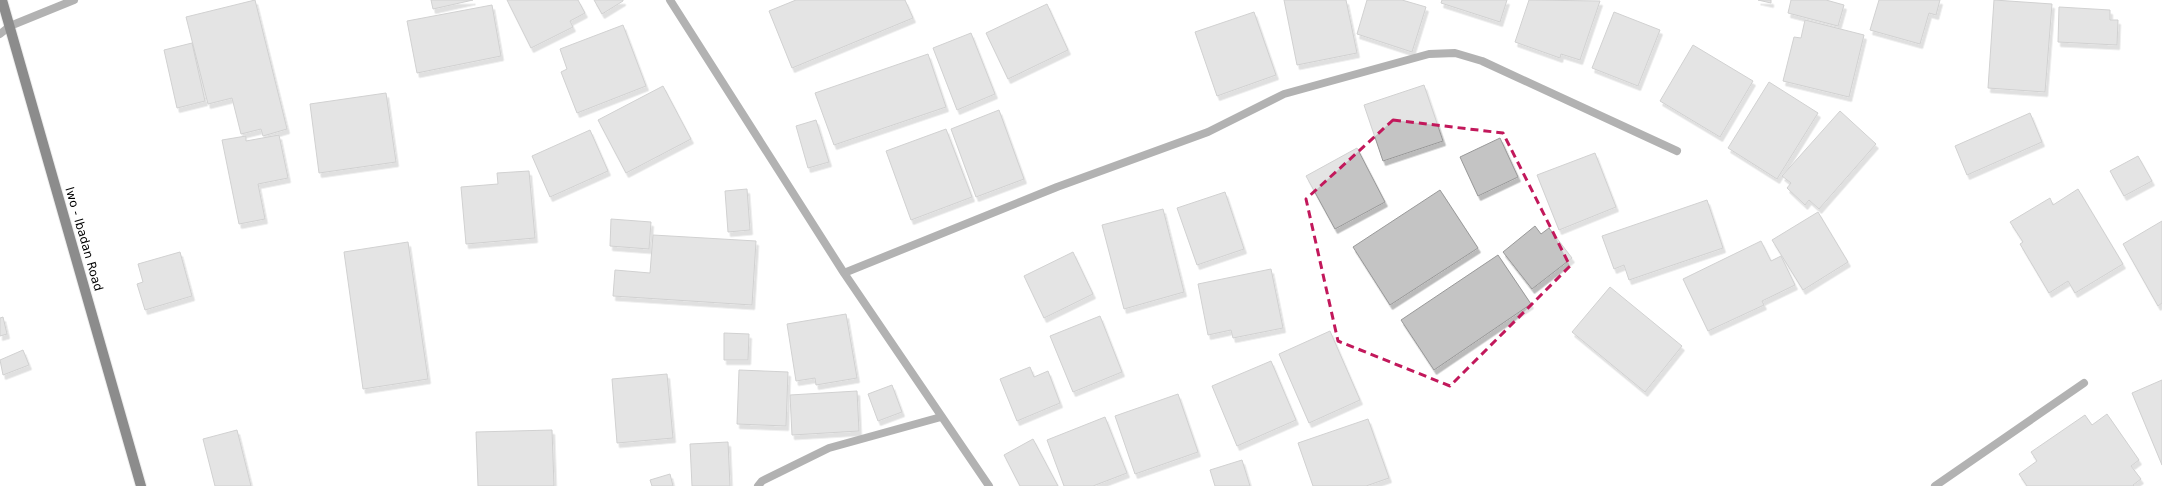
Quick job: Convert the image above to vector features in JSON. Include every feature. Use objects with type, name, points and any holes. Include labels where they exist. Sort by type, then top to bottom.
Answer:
[{"type":"main road","name":"Iwo - Ibadan Road","points":[[2,0],[141,486]]},
{"type":"street","points":[[0,34],[10,26],[74,0]]},
{"type":"street","points":[[670,0],[844,273],[940,417],[989,486]]},
{"type":"street","points":[[844,273],[1057,187],[1208,132],[1284,94],[1429,54],[1455,53],[1482,61],[1677,151]]},
{"type":"street","points":[[1935,486],[2084,383]]},
{"type":"street","points":[[758,486],[762,480],[829,448],[940,417]]},
{"type":"highlighted area","points":[[1393,120],[1503,133],[1570,266],[1450,386],[1338,341],[1306,199]]},
{"type":"building","points":[[255,0],[287,129],[263,136],[261,129],[241,134],[232,98],[208,104],[186,17]]},
{"type":"building","points":[[431,0],[473,0],[433,9]]},
{"type":"building","points":[[507,0],[578,0],[585,13],[570,21],[573,27],[531,48]]},
{"type":"building","points":[[594,0],[623,0],[623,1],[602,14]]},
{"type":"building","points":[[796,0],[905,0],[913,18],[792,68],[769,11]]},
{"type":"building","points":[[1284,0],[1346,0],[1357,53],[1297,65]]},
{"type":"building","points":[[1367,0],[1402,0],[1426,7],[1412,52],[1357,34]]},
{"type":"building","points":[[1442,0],[1507,0],[1500,22],[1441,3]]},
{"type":"building","points":[[1529,0],[1600,1],[1580,60],[1561,54],[1560,58],[1515,42]]},
{"type":"building","points":[[1758,0],[1771,0],[1771,3]]},
{"type":"building","points":[[1791,0],[1826,0],[1844,5],[1838,26],[1788,13]]},
{"type":"building","points":[[1879,0],[1940,0],[1936,15],[1929,13],[1920,44],[1870,30]]},
{"type":"building","points":[[1994,0],[2052,4],[2045,92],[1988,88]]},
{"type":"building","points":[[1047,4],[1068,50],[1008,79],[986,33]]},
{"type":"building","points":[[492,5],[501,56],[417,73],[407,21]]},
{"type":"building","points":[[2059,7],[2110,10],[2110,20],[2118,20],[2117,45],[2058,42]]},
{"type":"building","points":[[1254,12],[1276,75],[1217,96],[1195,32]]},
{"type":"building","points":[[1614,12],[1660,30],[1638,86],[1592,68]]},
{"type":"building","points":[[1805,20],[1864,35],[1849,97],[1783,81],[1794,37],[1801,38]]},
{"type":"building","points":[[623,25],[646,86],[577,113],[561,72],[567,69],[560,49]]},
{"type":"building","points":[[971,33],[995,94],[957,110],[933,48]]},
{"type":"building","points":[[192,43],[205,101],[177,108],[164,50]]},
{"type":"building","points":[[1693,45],[1753,81],[1720,137],[1660,101]]},
{"type":"building","points":[[928,54],[946,107],[834,145],[815,93]]},
{"type":"building","points":[[1769,82],[1818,113],[1777,179],[1728,148]]},
{"type":"building","points":[[1424,85],[1443,141],[1383,161],[1364,105]]},
{"type":"building","points":[[663,86],[691,139],[626,173],[598,120]]},
{"type":"building","points":[[386,93],[396,162],[319,173],[310,104]]},
{"type":"building","points":[[999,110],[1024,179],[976,197],[951,129]]},
{"type":"building","points":[[1840,111],[1876,144],[1819,209],[1809,200],[1805,205],[1787,188],[1791,183],[1782,176]]},
{"type":"building","points":[[2030,113],[2042,142],[1967,175],[1955,146]]},
{"type":"building","points":[[816,120],[829,162],[808,168],[796,126]]},
{"type":"building","points":[[946,129],[972,197],[911,220],[886,151]]},
{"type":"building","points":[[590,130],[608,171],[550,197],[532,156]]},
{"type":"building","points":[[279,135],[288,178],[258,184],[265,219],[239,224],[222,140],[246,136],[246,141]]},
{"type":"building","points":[[1500,138],[1518,177],[1478,196],[1460,157]]},
{"type":"building","points":[[1357,148],[1385,202],[1335,229],[1306,176]]},
{"type":"building","points":[[1595,153],[1616,207],[1559,230],[1537,175]]},
{"type":"building","points":[[2138,156],[2152,181],[2124,196],[2110,171]]},
{"type":"building","points":[[529,171],[535,238],[466,244],[461,187],[498,184],[497,173]]},
{"type":"building","points":[[747,189],[750,230],[728,232],[725,191]]},
{"type":"building","points":[[2078,189],[2123,264],[2075,293],[2068,281],[2049,293],[2020,244],[2023,242],[2010,222],[2050,198],[2053,205]]},
{"type":"building","points":[[1440,190],[1478,248],[1390,305],[1353,247]]},
{"type":"building","points":[[1225,192],[1244,249],[1197,265],[1177,208]]},
{"type":"building","points":[[1707,200],[1723,248],[1629,280],[1624,265],[1614,269],[1602,236]]},
{"type":"building","points":[[1163,209],[1184,292],[1124,309],[1102,225]]},
{"type":"building","points":[[1818,212],[1848,262],[1803,290],[1772,240]]},
{"type":"building","points":[[611,219],[651,222],[649,249],[610,246]]},
{"type":"building","points":[[2162,221],[2162,303],[2158,306],[2123,244]]},
{"type":"building","points":[[1535,226],[1541,234],[1549,228],[1572,258],[1532,289],[1503,252]]},
{"type":"building","points":[[653,235],[756,241],[752,305],[613,296],[615,270],[650,273]]},
{"type":"building","points":[[1761,241],[1771,261],[1781,256],[1795,285],[1762,301],[1764,305],[1708,331],[1683,279]]},
{"type":"building","points":[[408,242],[428,379],[363,389],[344,252]]},
{"type":"building","points":[[180,252],[192,296],[145,310],[137,284],[143,282],[138,264]]},
{"type":"building","points":[[1073,252],[1093,294],[1044,318],[1024,276]]},
{"type":"building","points":[[1498,255],[1531,304],[1434,370],[1401,320]]},
{"type":"building","points":[[1271,269],[1283,328],[1233,338],[1231,330],[1208,335],[1198,284]]},
{"type":"building","points":[[1610,287],[1682,346],[1645,392],[1572,332]]},
{"type":"building","points":[[846,314],[857,378],[816,385],[815,378],[796,381],[787,324]]},
{"type":"building","points":[[1100,316],[1122,372],[1073,392],[1050,336]]},
{"type":"building","points":[[3,317],[7,334],[0,336],[0,318]]},
{"type":"building","points":[[1330,331],[1360,400],[1309,423],[1279,354]]},
{"type":"building","points":[[724,333],[749,334],[748,360],[724,360]]},
{"type":"building","points":[[23,350],[29,365],[3,375],[0,360]]},
{"type":"building","points":[[1271,361],[1296,420],[1237,446],[1212,386]]},
{"type":"building","points":[[1030,367],[1034,377],[1048,371],[1060,403],[1017,421],[1000,379]]},
{"type":"building","points":[[739,370],[788,372],[786,426],[737,424]]},
{"type":"building","points":[[667,374],[673,438],[617,443],[612,379]]},
{"type":"building","points":[[2162,380],[2162,465],[2132,393]]},
{"type":"building","points":[[892,385],[902,412],[878,421],[868,394]]},
{"type":"building","points":[[857,391],[859,431],[792,435],[790,395]]},
{"type":"building","points":[[1178,394],[1198,452],[1135,474],[1115,416]]},
{"type":"building","points":[[2107,414],[2139,460],[2131,466],[2141,479],[2133,485],[2134,486],[2027,486],[2019,474],[2037,461],[2031,452],[2085,415],[2092,425]]},
{"type":"building","points":[[1105,417],[1127,473],[1093,486],[1064,486],[1047,440]]},
{"type":"building","points":[[1368,419],[1389,478],[1366,486],[1313,486],[1298,443]]},
{"type":"building","points":[[237,430],[251,486],[215,486],[203,439]]},
{"type":"building","points":[[552,430],[554,486],[478,486],[476,432]]},
{"type":"building","points":[[1033,439],[1058,486],[1020,486],[1004,455]]},
{"type":"building","points":[[728,442],[730,486],[692,486],[690,444]]},
{"type":"building","points":[[1242,460],[1250,486],[1215,486],[1210,470]]},
{"type":"building","points":[[670,474],[673,486],[652,486],[650,480]]}]
